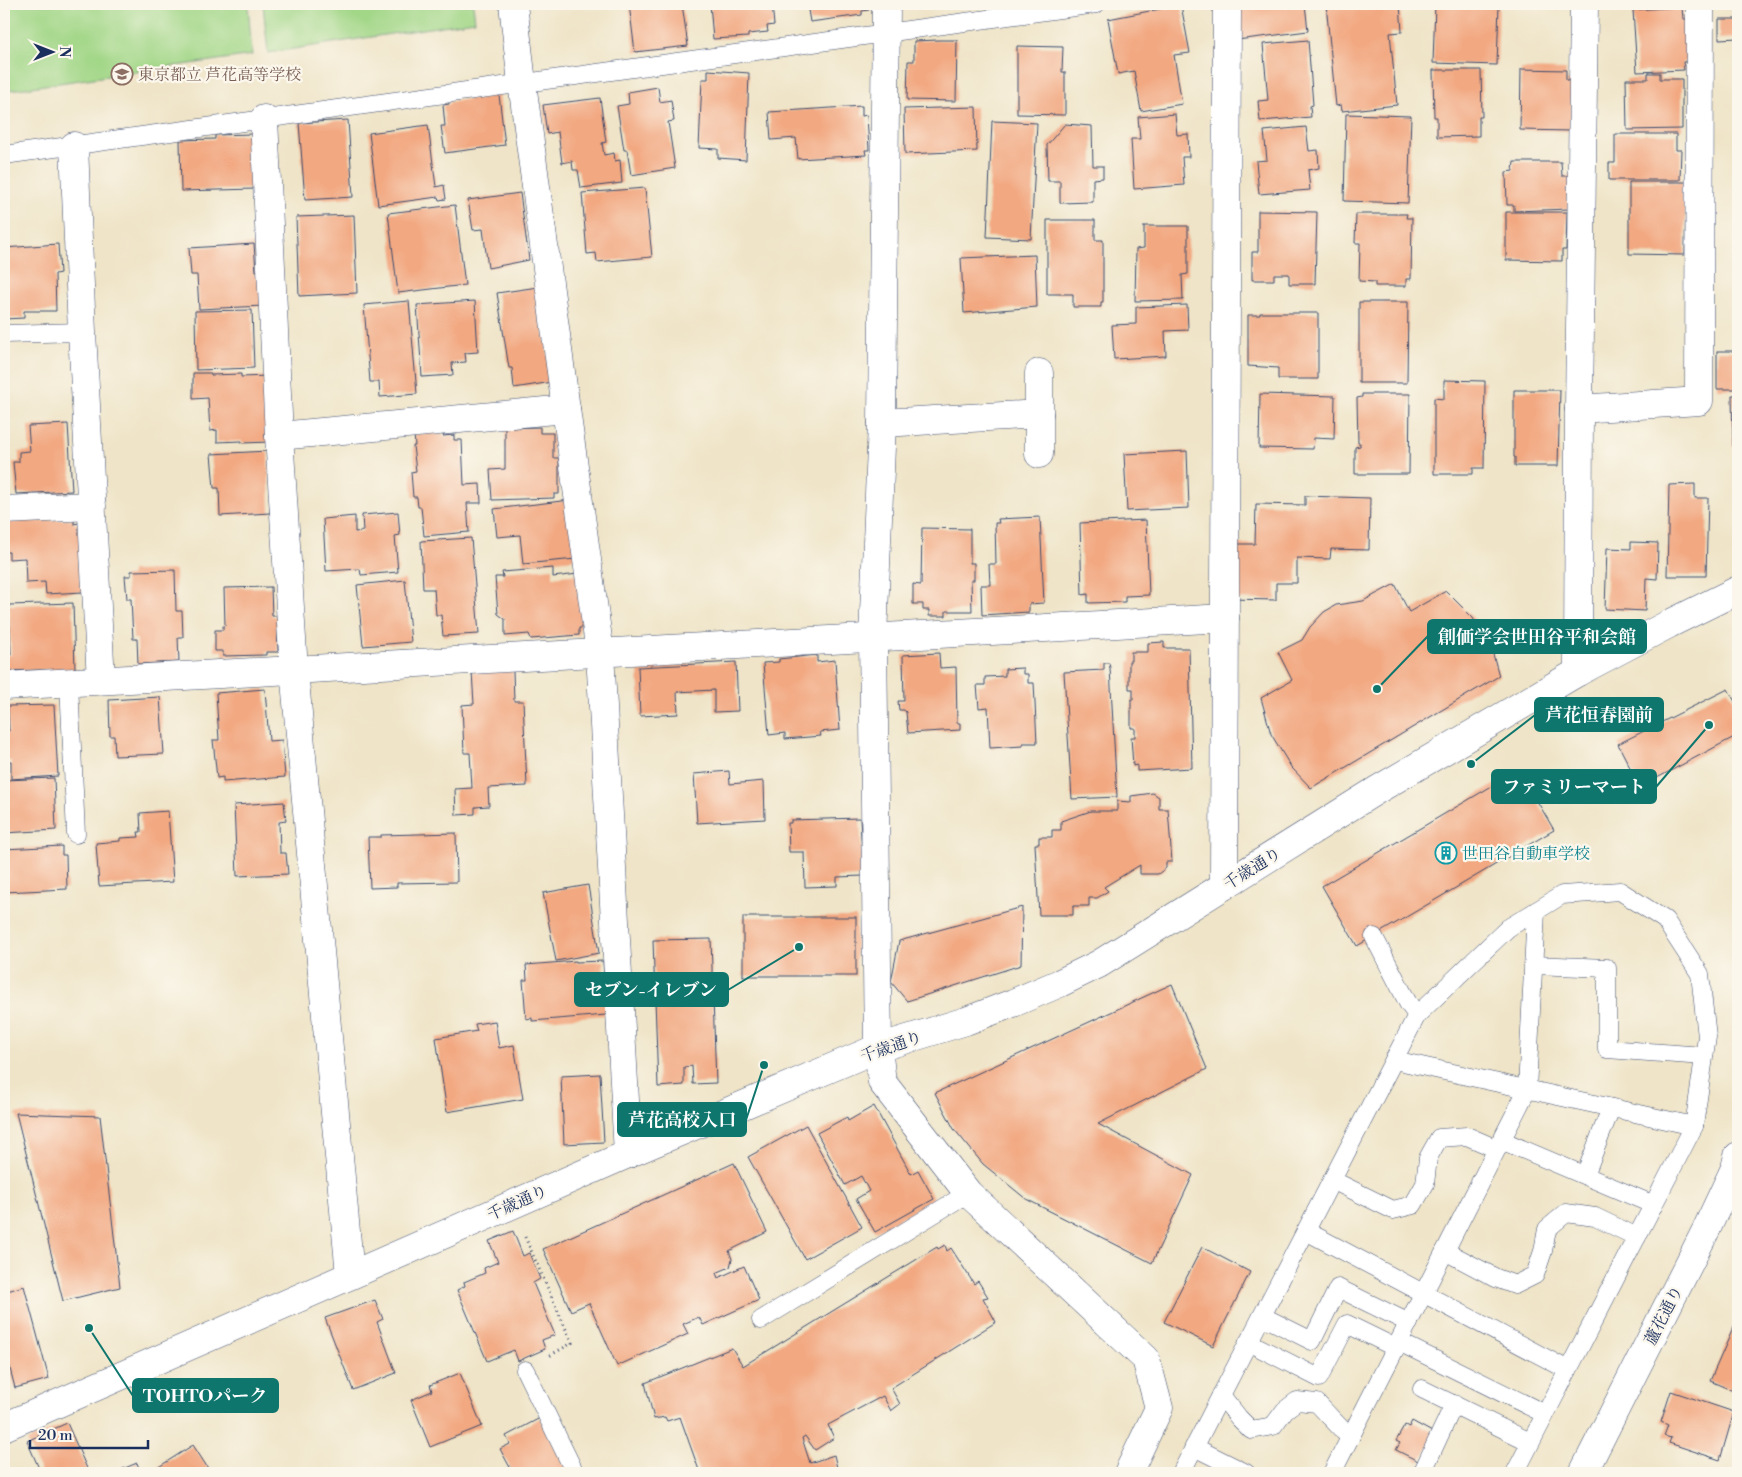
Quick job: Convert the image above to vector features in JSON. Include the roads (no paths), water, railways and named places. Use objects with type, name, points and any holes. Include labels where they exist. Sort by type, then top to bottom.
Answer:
[{"type":"street","points":[[513,4],[522,83],[600,653],[628,1154]]},
{"type":"street","points":[[886,4],[882,423],[873,637],[878,1048],[882,1082],[968,1193],[1146,1359],[1159,1408],[1128,1473]]},
{"type":"street","points":[[1224,886],[1227,4]]},
{"type":"street","points":[[1578,672],[1584,4]]},
{"type":"street","points":[[1579,409],[1698,401],[1700,4]]},
{"type":"street","points":[[264,119],[279,436],[294,670],[350,1275]]},
{"type":"street","points":[[74,146],[101,680]]},
{"type":"street","points":[[1039,373],[1039,454]]},
{"type":"street","points":[[279,436],[566,409]]},
{"type":"street","points":[[882,423],[1039,414]]},
{"type":"street","points":[[4,510],[92,506]]},
{"type":"street","name":"千歳通り","points":[[4,1427],[511,1204],[878,1048],[966,1021],[1060,983],[1099,964],[1377,790],[1578,672],[1738,590]]},
{"type":"street","points":[[4,686],[1225,618]]},
{"type":"street","name":"蘆花通り","points":[[1583,1473],[1706,1230],[1735,1168],[1738,1156]]},
{"type":"lane","points":[[4,156],[1096,4]]},
{"type":"lane","points":[[4,334],[82,332]]},
{"type":"lane","points":[[69,682],[76,834]]},
{"type":"lane","points":[[1181,1473],[1417,1015],[1508,928],[1562,895],[1620,891],[1665,920],[1700,974],[1707,1036],[1694,1126],[1515,1473]]},
{"type":"lane","points":[[1332,1473],[1527,1090],[1536,911]]},
{"type":"lane","points":[[1374,937],[1408,1002],[1417,1015]]},
{"type":"lane","points":[[1533,965],[1607,968],[1607,1049],[1704,1056]]},
{"type":"lane","points":[[1394,1060],[1694,1126]]},
{"type":"lane","points":[[1585,1175],[1611,1108]]},
{"type":"lane","points":[[1332,1180],[1393,1210],[1413,1205],[1425,1184],[1428,1158],[1439,1138],[1467,1136],[1499,1144],[1585,1175],[1654,1204]]},
{"type":"lane","points":[[761,1320],[968,1193]]},
{"type":"lane","points":[[1445,1251],[1496,1278],[1516,1285],[1535,1275],[1543,1251],[1547,1229],[1566,1213],[1595,1217],[1637,1238]]},
{"type":"lane","points":[[1306,1231],[1568,1370]]},
{"type":"lane","points":[[1262,1316],[1312,1341],[1338,1288],[1409,1323]]},
{"type":"lane","points":[[1248,1342],[1319,1378],[1347,1324],[1546,1414]]},
{"type":"lane","points":[[525,1370],[575,1473]]},
{"type":"lane","points":[[1422,1389],[1530,1442]]},
{"type":"lane","points":[[1221,1395],[1251,1430],[1272,1426],[1285,1410],[1297,1401],[1317,1403],[1350,1438]]},
{"type":"lane","points":[[1422,1473],[1454,1404]]},
{"type":"lane","points":[[1194,1448],[1246,1473]]},
{"type":"place","name":"東京都立 芦花高等学校","points":[[122,74]]},
{"type":"place","name":"創価学会世田谷平和会館","points":[[1377,689]]},
{"type":"place","name":"ファミリーマート","points":[[1709,725]]},
{"type":"place","name":"芦花恒春園前","points":[[1471,764]]},
{"type":"place","name":"世田谷自動車学校","points":[[1446,853]]},
{"type":"place","name":"セブン-イレブン","points":[[799,947]]},
{"type":"place","name":"芦花高校入口","points":[[764,1065]]},
{"type":"place","name":"TOHTOパーク","points":[[89,1328]]}]
